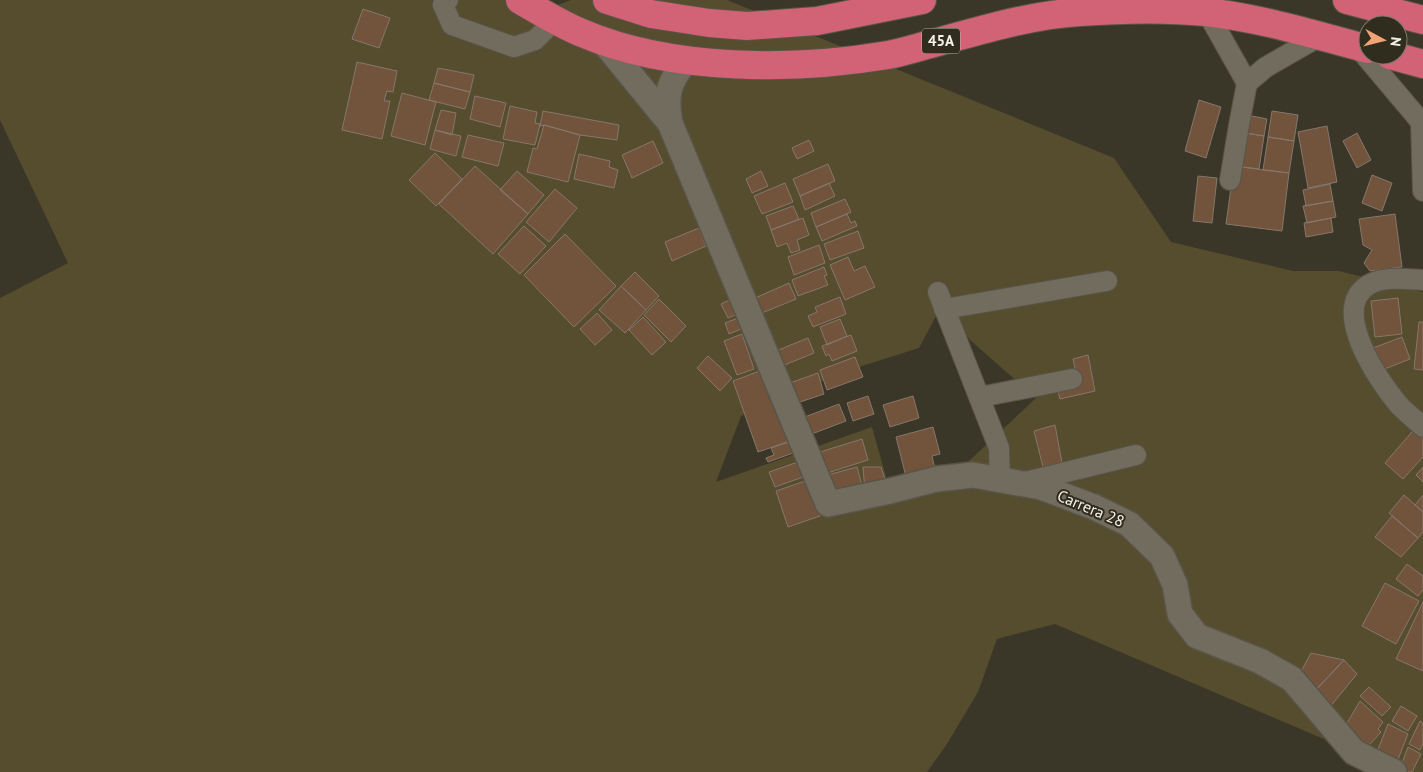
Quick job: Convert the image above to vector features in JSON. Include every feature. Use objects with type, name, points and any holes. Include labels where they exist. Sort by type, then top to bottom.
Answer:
[{"type":"highway","name":"45A","points":[[520,0],[555,20],[602,40],[641,52],[686,61],[744,64],[810,64],[889,55],[1016,21],[1077,12],[1145,8],[1207,12],[1266,22],[1358,47]]},
{"type":"highway","points":[[607,0],[651,14],[709,23],[747,26],[817,21],[922,0]]},
{"type":"highway","points":[[1347,0],[1423,20]]},
{"type":"highway","points":[[1408,60],[1423,64]]},
{"type":"street","points":[[448,0],[443,5],[452,25],[514,47],[535,40],[555,20]]},
{"type":"street","points":[[1207,12],[1247,83]]},
{"type":"street","points":[[1230,180],[1238,125],[1247,83],[1266,67],[1320,36]]},
{"type":"street","points":[[602,40],[670,123]]},
{"type":"street","points":[[670,123],[667,106],[668,90],[675,74],[686,61]]},
{"type":"street","points":[[1376,65],[1422,121],[1423,191]]},
{"type":"street","name":"Carrera 28","points":[[670,123],[828,504],[937,479],[973,475],[1041,487],[1094,507],[1130,524],[1162,556],[1175,585],[1180,614],[1197,636],[1260,661],[1292,679],[1354,752],[1394,772]]},
{"type":"street","points":[[1423,280],[1392,279],[1371,283],[1356,298],[1354,310],[1357,332],[1368,362],[1398,404],[1423,427]]},
{"type":"street","points":[[1107,281],[941,301],[1000,448],[1010,482],[1136,455]]},
{"type":"street","points":[[980,397],[1072,379]]},
{"type":"shaded area","points":[[0,0],[550,0],[539,12],[571,0],[727,0],[1114,158],[1171,242],[1293,271],[1339,271],[1423,292],[1423,772],[1394,772],[1354,752],[1055,624],[997,639],[978,692],[947,744],[927,772],[0,772],[0,298],[68,263],[0,120]],"holes":[[[943,303],[970,340],[1036,398],[939,489],[890,491],[872,427],[716,482],[741,416],[800,392],[837,374],[919,348]]]},
{"type":"building","points":[[363,9],[390,18],[379,48],[352,39]]},
{"type":"building","points":[[357,62],[397,71],[393,92],[387,91],[384,101],[390,101],[382,139],[342,130]]},
{"type":"building","points":[[438,68],[474,75],[470,92],[434,83]]},
{"type":"building","points":[[434,83],[470,92],[465,109],[429,100]]},
{"type":"building","points":[[402,93],[436,102],[425,145],[391,136]]},
{"type":"building","points":[[475,96],[506,103],[500,127],[470,119]]},
{"type":"building","points":[[1199,100],[1221,107],[1206,158],[1185,151]]},
{"type":"building","points":[[510,106],[537,112],[535,123],[540,124],[535,145],[503,139]]},
{"type":"building","points":[[441,110],[456,113],[452,135],[435,130]]},
{"type":"building","points":[[543,111],[619,125],[617,140],[580,135],[544,125],[540,126]]},
{"type":"building","points":[[1272,111],[1298,115],[1294,141],[1268,137]]},
{"type":"building","points":[[1242,114],[1267,119],[1264,136],[1240,132]]},
{"type":"building","points":[[544,125],[580,135],[568,182],[527,172],[533,148],[537,149]]},
{"type":"building","points":[[1327,126],[1337,182],[1308,188],[1298,132]]},
{"type":"building","points":[[435,130],[461,136],[456,156],[430,149]]},
{"type":"building","points":[[1240,132],[1264,136],[1259,169],[1234,166]]},
{"type":"building","points":[[1357,133],[1371,160],[1357,168],[1343,141]]},
{"type":"building","points":[[468,135],[504,143],[498,166],[462,157]]},
{"type":"building","points":[[1268,137],[1294,141],[1289,173],[1263,170]]},
{"type":"building","points":[[809,140],[814,151],[797,159],[792,148]]},
{"type":"building","points":[[653,141],[663,163],[632,178],[622,155]]},
{"type":"building","points":[[435,153],[462,179],[436,206],[409,180]]},
{"type":"building","points":[[579,154],[610,161],[609,167],[618,170],[614,188],[574,179]]},
{"type":"building","points":[[828,164],[835,181],[800,196],[793,179]]},
{"type":"building","points":[[475,166],[528,214],[493,254],[439,204]]},
{"type":"building","points":[[1234,166],[1289,173],[1282,231],[1226,224]]},
{"type":"building","points":[[517,171],[544,195],[528,214],[500,190]]},
{"type":"building","points":[[761,171],[768,186],[752,193],[746,179]]},
{"type":"building","points":[[1372,175],[1392,183],[1382,211],[1362,203]]},
{"type":"building","points":[[1198,176],[1217,178],[1212,223],[1193,221]]},
{"type":"building","points":[[785,183],[793,202],[762,214],[754,196]]},
{"type":"building","points":[[829,183],[835,196],[805,210],[800,196]]},
{"type":"building","points":[[1330,184],[1333,201],[1306,206],[1303,190]]},
{"type":"building","points":[[555,189],[577,208],[549,242],[526,222]]},
{"type":"building","points":[[845,199],[851,212],[816,227],[811,213]]},
{"type":"building","points":[[1333,201],[1336,217],[1307,223],[1303,206]]},
{"type":"building","points":[[793,206],[799,219],[771,230],[766,216]]},
{"type":"building","points":[[847,214],[851,223],[855,221],[857,226],[822,241],[816,227]]},
{"type":"building","points":[[1395,214],[1402,267],[1370,271],[1364,263],[1372,250],[1363,245],[1359,219]]},
{"type":"building","points":[[803,218],[809,235],[797,240],[800,250],[791,253],[787,243],[777,247],[771,230]]},
{"type":"building","points":[[1331,218],[1333,232],[1306,237],[1304,223]]},
{"type":"building","points":[[524,226],[546,246],[520,274],[498,254]]},
{"type":"building","points":[[699,228],[706,246],[672,261],[665,242]]},
{"type":"building","points":[[858,231],[864,248],[830,260],[824,244]]},
{"type":"building","points":[[565,234],[616,286],[574,327],[524,275]]},
{"type":"building","points":[[819,245],[825,263],[794,275],[788,257]]},
{"type":"building","points":[[848,257],[854,271],[865,266],[875,287],[845,300],[830,265]]},
{"type":"building","points":[[824,267],[827,275],[824,276],[828,285],[798,296],[792,280]]},
{"type":"building","points":[[635,272],[659,296],[646,310],[621,286]]},
{"type":"building","points":[[789,283],[796,299],[762,313],[755,298]]},
{"type":"building","points":[[621,286],[646,310],[625,333],[599,310]]},
{"type":"building","points":[[840,297],[846,314],[813,327],[808,316],[817,312],[815,307]]},
{"type":"building","points":[[734,298],[740,313],[728,318],[721,304]]},
{"type":"building","points":[[1398,298],[1402,334],[1375,337],[1371,301]]},
{"type":"building","points":[[659,299],[686,326],[671,342],[644,315]]},
{"type":"building","points":[[597,313],[612,330],[595,345],[580,329]]},
{"type":"building","points":[[643,317],[666,342],[652,355],[629,330]]},
{"type":"building","points":[[738,318],[741,329],[729,334],[725,323]]},
{"type":"building","points":[[840,319],[847,336],[827,345],[820,327]]},
{"type":"building","points":[[1419,322],[1423,322],[1423,370],[1414,369]]},
{"type":"building","points":[[742,334],[754,369],[737,375],[724,341]]},
{"type":"building","points":[[851,335],[857,351],[832,361],[829,354],[826,356],[822,346]]},
{"type":"building","points":[[1402,337],[1410,359],[1382,370],[1373,348]]},
{"type":"building","points":[[808,338],[814,353],[782,366],[776,351]]},
{"type":"building","points":[[1088,355],[1095,391],[1060,399],[1057,387],[1078,382],[1073,359]]},
{"type":"building","points":[[708,356],[732,378],[720,391],[697,368]]},
{"type":"building","points":[[855,357],[863,377],[827,390],[820,370]]},
{"type":"building","points":[[765,369],[790,441],[758,452],[733,381]]},
{"type":"building","points":[[818,373],[824,394],[797,403],[790,383]]},
{"type":"building","points":[[868,396],[874,414],[853,421],[847,403]]},
{"type":"building","points":[[913,396],[919,418],[890,427],[883,405]]},
{"type":"building","points":[[839,404],[846,421],[809,435],[802,418]]},
{"type":"building","points":[[1055,425],[1062,463],[1043,467],[1034,431]]},
{"type":"building","points":[[1417,426],[1423,431],[1423,457],[1403,479],[1385,463]]},
{"type":"building","points":[[933,427],[940,454],[932,456],[935,469],[906,477],[896,437]]},
{"type":"building","points":[[862,439],[868,460],[824,474],[817,453]]},
{"type":"building","points":[[795,440],[796,452],[768,462],[766,458],[774,455],[771,448]]},
{"type":"building","points":[[798,462],[803,477],[775,487],[769,472]]},
{"type":"building","points":[[857,467],[862,486],[829,495],[824,476]]},
{"type":"building","points":[[863,467],[881,467],[888,489],[865,491]]},
{"type":"building","points":[[1423,467],[1423,482],[1416,475]]},
{"type":"building","points":[[808,480],[820,516],[788,527],[776,491]]},
{"type":"building","points":[[1404,495],[1423,512],[1423,532],[1418,538],[1389,513]]},
{"type":"building","points":[[1423,495],[1423,512],[1415,505]]},
{"type":"building","points":[[1392,516],[1418,538],[1401,557],[1375,537]]},
{"type":"building","points":[[1407,564],[1423,576],[1423,590],[1418,596],[1396,579]]},
{"type":"building","points":[[1385,583],[1419,601],[1396,644],[1362,626]]},
{"type":"building","points":[[1423,602],[1423,671],[1396,659]]},
{"type":"building","points":[[1311,653],[1344,660],[1312,694],[1298,677]]},
{"type":"building","points":[[1344,660],[1357,674],[1325,713],[1312,694]]},
{"type":"building","points":[[1369,687],[1391,707],[1382,716],[1360,696]]},
{"type":"building","points":[[1360,701],[1383,722],[1378,729],[1381,732],[1363,752],[1343,730]]},
{"type":"building","points":[[1401,706],[1417,716],[1408,731],[1392,721]]},
{"type":"building","points":[[1420,721],[1423,723],[1423,744],[1420,750],[1409,744]]},
{"type":"building","points":[[1388,724],[1408,734],[1395,767],[1375,757]]},
{"type":"building","points":[[1408,747],[1421,754],[1412,772],[1401,772],[1399,771]]}]
